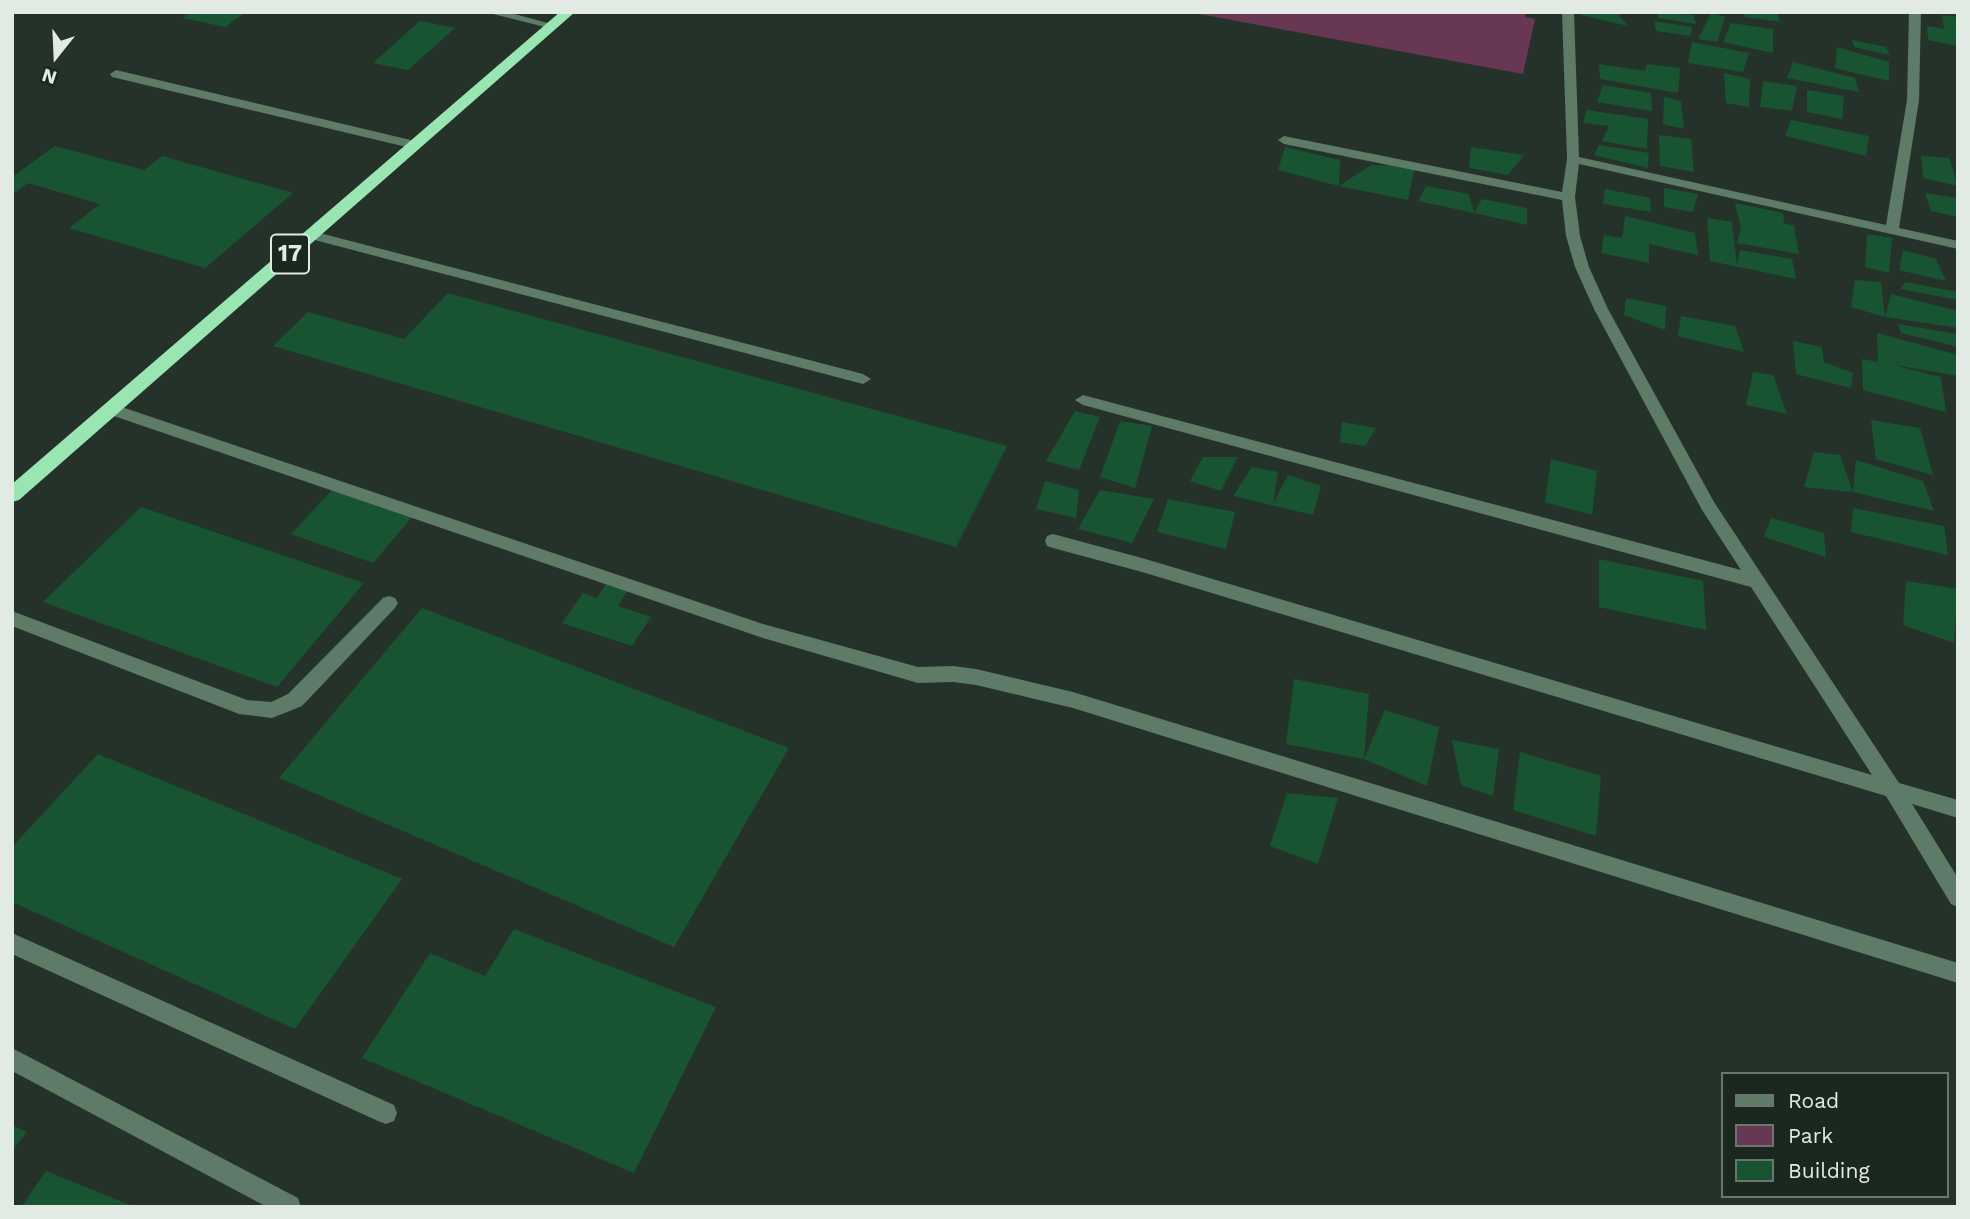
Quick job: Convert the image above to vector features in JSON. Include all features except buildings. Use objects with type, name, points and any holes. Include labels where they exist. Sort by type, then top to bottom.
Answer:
[{"type":"highway","name":"17","points":[[12,495],[568,12]]},
{"type":"street","points":[[491,12],[553,26]]},
{"type":"street","points":[[1568,12],[1573,159],[1568,197],[1573,236],[1582,267],[1601,309],[1708,506],[1893,790],[1958,897]]},
{"type":"street","points":[[1892,229],[1913,100],[1915,12]]},
{"type":"street","points":[[116,74],[415,145]]},
{"type":"street","points":[[1283,140],[1568,197]]},
{"type":"street","points":[[1573,159],[1958,244]]},
{"type":"street","points":[[312,235],[863,379]]},
{"type":"street","points":[[1083,400],[1756,581]]},
{"type":"street","points":[[113,410],[763,631],[918,675],[953,674],[976,677],[1073,700],[1958,973]]},
{"type":"street","points":[[1053,541],[1155,569],[1958,809]]},
{"type":"street","points":[[12,618],[246,708],[272,710],[295,700],[389,603]]},
{"type":"street","points":[[12,943],[386,1113]]},
{"type":"street","points":[[12,1059],[290,1206]]},
{"type":"green space","points":[[1188,12],[1525,12],[1525,17],[1535,19],[1523,74]]}]
